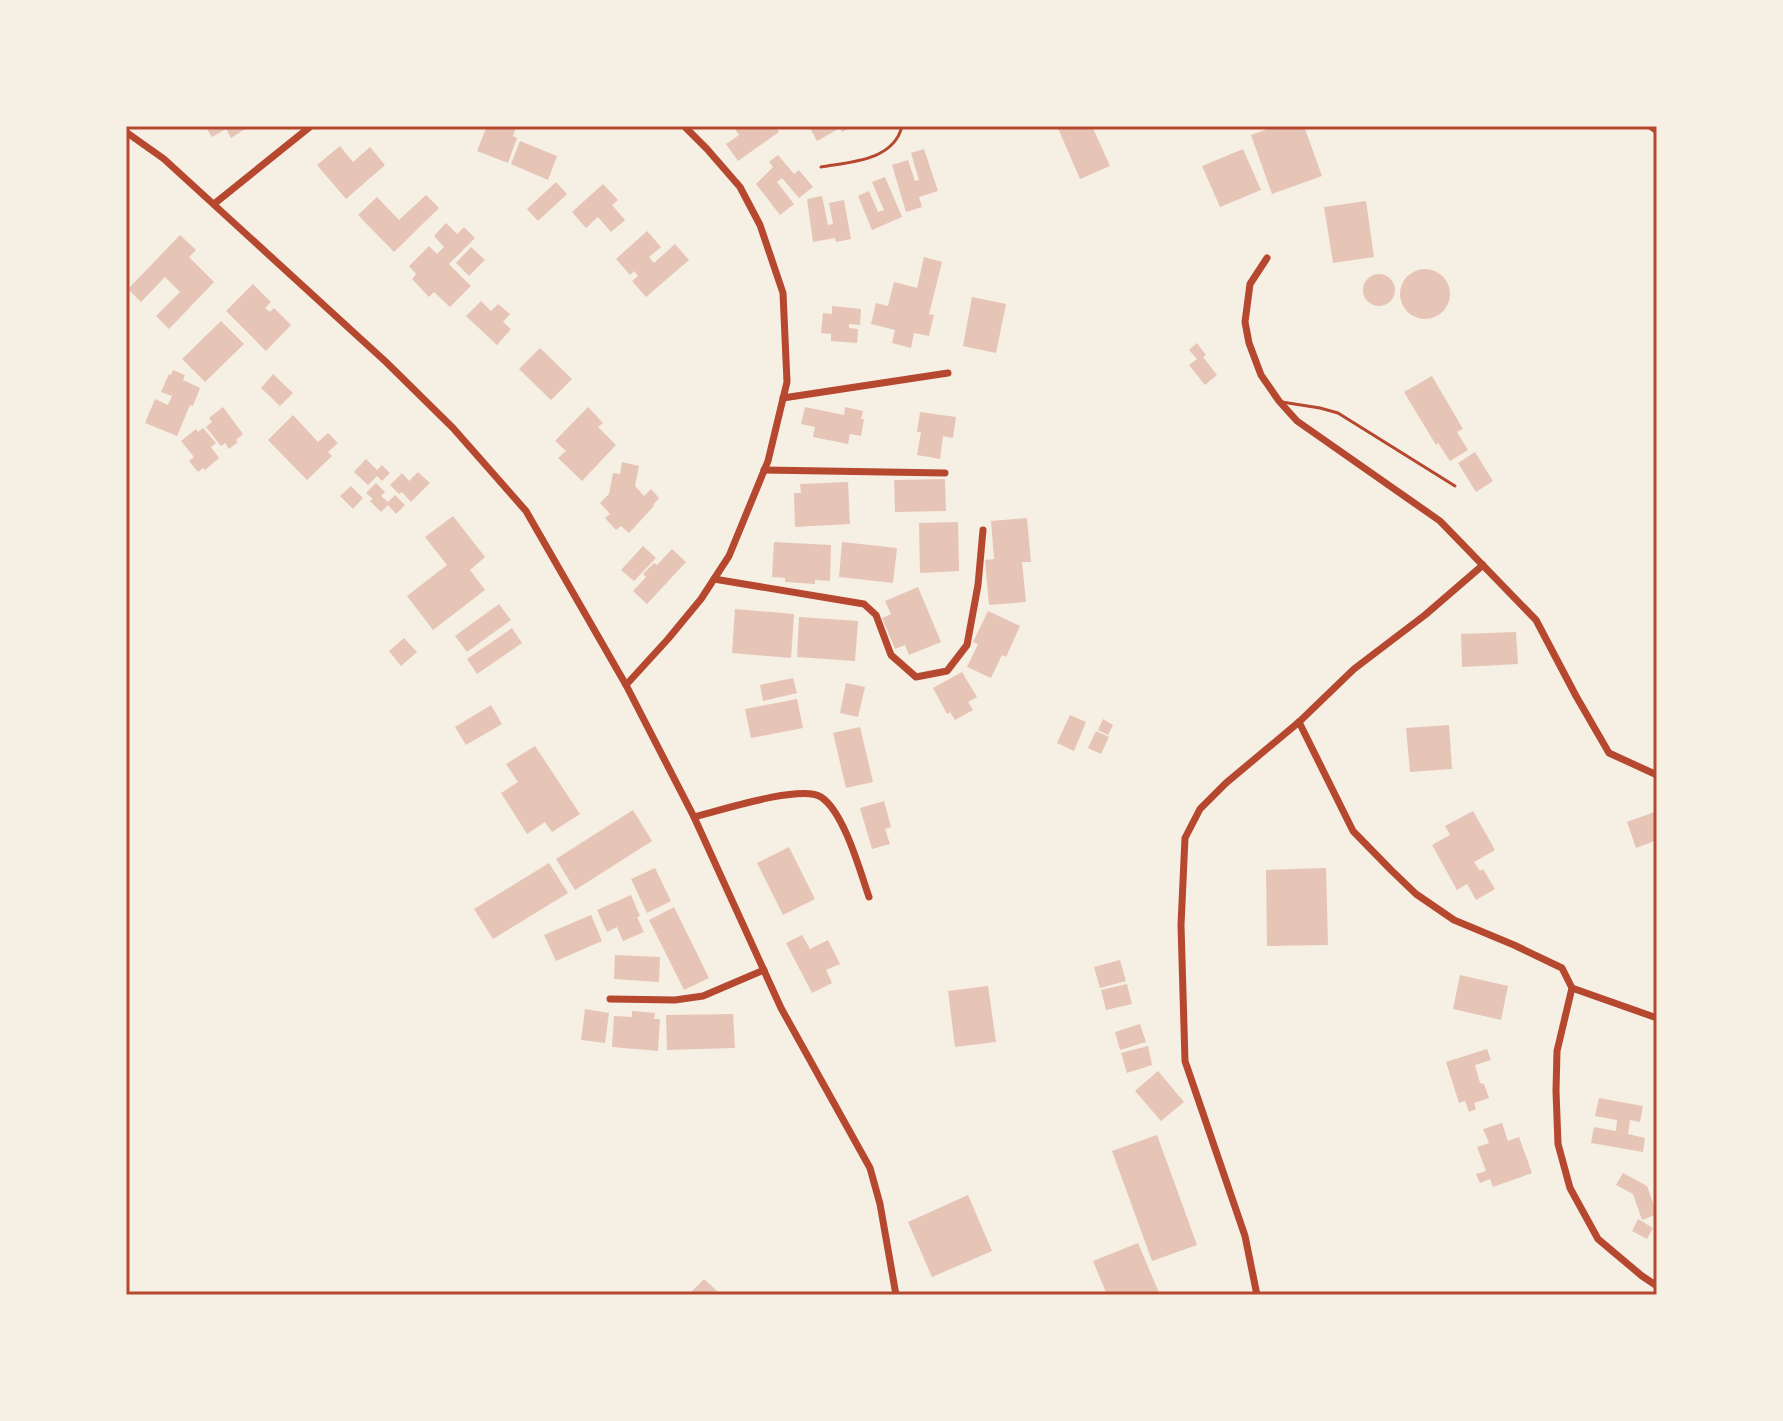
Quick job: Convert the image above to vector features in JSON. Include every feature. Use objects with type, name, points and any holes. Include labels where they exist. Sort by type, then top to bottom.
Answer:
[{"type":"street","points":[[214,204],[311,126]]},
{"type":"street","points":[[626,685],[701,599],[729,556],[768,461],[787,382],[783,293],[760,225],[740,187],[684,126]]},
{"type":"street","points":[[1650,126],[1657,131]]},
{"type":"street","points":[[126,132],[164,159],[386,362],[453,428],[526,511],[626,685],[694,817],[781,1008],[870,1168],[880,1204],[896,1295]]},
{"type":"street","points":[[1267,258],[1250,284],[1245,322],[1261,375],[1279,401],[1309,430],[1440,521],[1536,620],[1609,753],[1657,775]]},
{"type":"street","points":[[783,398],[948,373]]},
{"type":"street","points":[[764,470],[945,473]]},
{"type":"street","points":[[714,579],[864,604],[876,615],[891,655],[916,677],[947,671],[967,645],[978,585],[983,530]]},
{"type":"street","points":[[1257,1295],[1245,1236],[1185,1061],[1181,925],[1185,838],[1200,809],[1226,783],[1299,722],[1354,669],[1425,615],[1483,565]]},
{"type":"street","points":[[1299,722],[1353,831],[1416,894],[1454,920],[1562,968],[1572,988],[1557,1051],[1556,1091],[1558,1144],[1570,1188],[1598,1239],[1657,1286]]},
{"type":"street","points":[[694,817],[773,797],[808,792],[821,797],[840,820],[869,897]]},
{"type":"street","points":[[610,999],[675,1000],[703,996],[764,970]]},
{"type":"street","points":[[1572,988],[1657,1018]]},
{"type":"lane","points":[[821,167],[863,160],[885,151],[899,137],[902,126]]},
{"type":"lane","points":[[1279,401],[1338,413],[1455,486]]},
{"type":"building","points":[[205,126],[250,126],[231,138],[226,129],[212,137]]},
{"type":"building","points":[[487,126],[494,129],[496,126],[516,127],[513,136],[517,138],[508,163],[477,151]]},
{"type":"building","points":[[733,126],[775,126],[779,132],[738,161],[726,144],[739,135]]},
{"type":"building","points":[[809,126],[853,126],[842,132],[840,128],[817,141]]},
{"type":"building","points":[[1057,126],[1092,126],[1110,166],[1080,179]]},
{"type":"building","points":[[1276,126],[1304,126],[1322,176],[1272,194],[1251,135]]},
{"type":"building","points":[[520,141],[557,156],[548,180],[511,164]]},
{"type":"building","points":[[340,146],[353,162],[370,147],[385,165],[346,199],[317,165]]},
{"type":"building","points":[[924,149],[938,191],[919,197],[922,207],[906,212],[892,165],[908,160],[915,181],[919,180],[911,153]]},
{"type":"building","points":[[1243,149],[1261,190],[1220,207],[1202,166]]},
{"type":"building","points":[[778,155],[794,174],[799,170],[813,187],[799,198],[782,178],[777,182],[794,204],[780,215],[756,184],[773,167],[769,162]]},
{"type":"building","points":[[885,177],[902,217],[872,230],[858,196],[869,191],[878,212],[884,210],[872,182]]},
{"type":"building","points":[[556,182],[567,194],[538,221],[527,209]]},
{"type":"building","points":[[603,184],[618,200],[612,205],[625,220],[611,232],[598,217],[586,228],[572,212]]},
{"type":"building","points":[[426,195],[439,208],[394,252],[358,215],[377,197],[399,220]]},
{"type":"building","points":[[822,196],[828,225],[833,224],[829,203],[844,200],[851,239],[813,242],[807,199]]},
{"type":"building","points":[[1366,201],[1374,257],[1333,263],[1324,207]]},
{"type":"building","points":[[446,223],[457,234],[464,227],[475,238],[449,264],[471,286],[450,307],[434,292],[429,297],[412,279],[416,274],[409,266],[429,246],[437,254],[444,247],[434,236]]},
{"type":"building","points":[[647,231],[661,247],[649,257],[654,263],[675,244],[689,260],[646,297],[632,281],[638,276],[634,271],[630,275],[616,259]]},
{"type":"building","points":[[180,235],[196,250],[189,257],[214,282],[169,329],[156,316],[180,292],[165,277],[141,302],[128,289]]},
{"type":"building","points":[[471,247],[485,260],[469,276],[456,263]]},
{"type":"building","points":[[924,257],[942,262],[929,314],[934,315],[929,336],[914,333],[911,348],[892,343],[895,330],[871,324],[876,303],[888,306],[894,282],[917,288]]},
{"type":"building","points":[[1425,269],[1443,276],[1450,294],[1443,312],[1425,319],[1407,312],[1400,294],[1407,276]]},
{"type":"building","points":[[1379,274],[1391,278],[1395,290],[1391,302],[1379,306],[1367,302],[1363,290],[1367,278]]},
{"type":"building","points":[[253,284],[271,302],[265,308],[270,312],[274,308],[291,325],[266,351],[226,311]]},
{"type":"building","points":[[972,297],[1006,304],[996,353],[963,346]]},
{"type":"building","points":[[481,301],[491,311],[498,304],[510,314],[503,322],[511,329],[497,345],[466,316]]},
{"type":"building","points":[[832,306],[861,309],[860,325],[849,324],[849,328],[858,329],[857,343],[831,341],[831,334],[821,333],[823,313],[832,314]]},
{"type":"building","points":[[221,321],[244,344],[205,382],[182,359]]},
{"type":"building","points":[[1197,343],[1217,375],[1205,385],[1189,365],[1197,359],[1189,350]]},
{"type":"building","points":[[540,348],[572,379],[551,400],[519,369]]},
{"type":"building","points":[[173,370],[185,375],[183,380],[200,388],[177,436],[145,423],[155,399],[168,405],[172,396],[161,392]]},
{"type":"building","points":[[273,374],[293,393],[280,406],[261,388]]},
{"type":"building","points":[[1432,376],[1463,429],[1457,432],[1468,450],[1450,461],[1438,443],[1436,445],[1404,392]]},
{"type":"building","points":[[223,407],[243,434],[229,449],[225,443],[221,446],[206,427],[212,422],[209,418]]},
{"type":"building","points":[[588,407],[603,423],[598,427],[616,445],[582,481],[558,458],[566,451],[555,441]]},
{"type":"building","points":[[805,407],[844,415],[845,407],[863,411],[861,436],[850,434],[848,444],[813,437],[815,427],[801,424]]},
{"type":"building","points":[[920,412],[956,417],[953,438],[943,436],[940,459],[917,455]]},
{"type":"building","points":[[293,415],[318,442],[328,433],[338,443],[328,452],[332,456],[307,480],[268,440]]},
{"type":"building","points":[[203,428],[216,443],[211,447],[219,458],[198,472],[189,461],[194,457],[181,441],[196,429],[198,432]]},
{"type":"building","points":[[1475,452],[1493,481],[1476,492],[1458,463]]},
{"type":"building","points":[[366,459],[377,470],[382,465],[390,473],[382,481],[377,476],[368,485],[354,472]]},
{"type":"building","points":[[622,462],[639,466],[635,486],[644,496],[651,489],[659,498],[629,533],[621,526],[616,530],[605,518],[610,514],[600,503],[609,494],[613,473],[620,474]]},
{"type":"building","points":[[418,472],[430,483],[411,502],[390,485],[402,473],[409,481]]},
{"type":"building","points":[[945,479],[946,511],[895,512],[894,480]]},
{"type":"building","points":[[848,482],[850,524],[795,527],[794,493],[801,493],[800,484]]},
{"type":"building","points":[[376,483],[385,492],[381,496],[388,502],[395,495],[405,505],[396,514],[388,505],[381,512],[370,501],[373,499],[366,493]]},
{"type":"building","points":[[351,486],[363,498],[353,509],[340,496]]},
{"type":"building","points":[[453,516],[485,557],[470,570],[485,590],[433,630],[407,596],[447,565],[425,537]]},
{"type":"building","points":[[1027,518],[1031,562],[1022,562],[1026,602],[989,605],[985,560],[994,559],[991,521]]},
{"type":"building","points":[[958,522],[959,571],[920,573],[919,523]]},
{"type":"building","points":[[774,542],[831,545],[830,581],[815,580],[815,584],[785,582],[785,578],[772,577]]},
{"type":"building","points":[[842,542],[897,548],[893,583],[839,577]]},
{"type":"building","points":[[643,546],[656,558],[634,581],[621,570]]},
{"type":"building","points":[[672,549],[686,562],[647,604],[633,591],[646,577],[643,574]]},
{"type":"building","points":[[918,587],[941,642],[909,655],[905,645],[895,649],[882,618],[891,614],[885,601]]},
{"type":"building","points":[[499,604],[511,620],[467,652],[455,636]]},
{"type":"building","points":[[735,609],[794,614],[791,658],[732,653]]},
{"type":"building","points":[[988,611],[1020,626],[1006,657],[1002,655],[991,678],[967,667],[978,644],[973,642]]},
{"type":"building","points":[[799,617],[858,621],[855,661],[797,657]]},
{"type":"building","points":[[512,628],[522,643],[477,674],[467,659]]},
{"type":"building","points":[[1516,632],[1518,664],[1462,667],[1461,634]]},
{"type":"building","points":[[404,638],[417,652],[401,666],[389,651]]},
{"type":"building","points":[[962,672],[977,697],[968,702],[973,710],[955,720],[950,712],[947,714],[933,688]]},
{"type":"building","points":[[793,678],[797,693],[763,701],[760,685]]},
{"type":"building","points":[[846,683],[865,687],[858,717],[840,713]]},
{"type":"building","points":[[797,699],[803,728],[751,738],[745,709]]},
{"type":"building","points":[[491,705],[502,724],[466,745],[455,727]]},
{"type":"building","points":[[1070,715],[1086,722],[1074,751],[1057,743]]},
{"type":"building","points":[[1103,719],[1113,725],[1108,735],[1098,730]]},
{"type":"building","points":[[1449,725],[1452,769],[1410,772],[1406,728]]},
{"type":"building","points":[[860,727],[873,782],[846,788],[833,733]]},
{"type":"building","points":[[1096,731],[1109,737],[1101,754],[1088,748]]},
{"type":"building","points":[[535,746],[580,814],[552,832],[545,822],[527,834],[501,793],[518,782],[506,764]]},
{"type":"building","points":[[884,801],[891,827],[885,829],[890,844],[872,849],[860,808]]},
{"type":"building","points":[[633,810],[652,841],[575,890],[556,859]]},
{"type":"building","points":[[1473,811],[1495,850],[1474,862],[1480,871],[1483,869],[1495,889],[1476,900],[1467,884],[1457,890],[1432,845],[1450,835],[1445,826]]},
{"type":"building","points":[[1657,811],[1657,840],[1636,848],[1627,822]]},
{"type":"building","points":[[789,847],[815,899],[783,915],[757,863]]},
{"type":"building","points":[[549,863],[568,893],[493,939],[474,909]]},
{"type":"building","points":[[655,868],[671,901],[647,913],[631,879]]},
{"type":"building","points":[[1326,868],[1328,945],[1267,946],[1266,870]]},
{"type":"building","points":[[631,895],[644,932],[623,941],[617,927],[607,932],[597,910]]},
{"type":"building","points":[[674,907],[709,978],[684,990],[649,920]]},
{"type":"building","points":[[591,915],[602,941],[556,961],[544,935]]},
{"type":"building","points":[[802,935],[810,949],[828,940],[840,964],[826,970],[832,983],[812,993],[786,943]]},
{"type":"building","points":[[615,955],[660,957],[659,982],[614,979]]},
{"type":"building","points":[[1120,960],[1126,981],[1100,988],[1094,967]]},
{"type":"building","points":[[1460,975],[1508,986],[1501,1020],[1453,1009]]},
{"type":"building","points":[[1127,984],[1132,1004],[1106,1010],[1101,990]]},
{"type":"building","points":[[988,986],[996,1042],[955,1047],[948,991]]},
{"type":"building","points":[[585,1009],[609,1013],[605,1043],[581,1040]]},
{"type":"building","points":[[632,1011],[655,1013],[654,1019],[660,1019],[658,1051],[612,1047],[614,1016],[632,1017]]},
{"type":"building","points":[[733,1014],[735,1048],[667,1050],[666,1015]]},
{"type":"building","points":[[1140,1024],[1146,1042],[1120,1050],[1115,1032]]},
{"type":"building","points":[[1148,1046],[1152,1065],[1127,1073],[1121,1053]]},
{"type":"building","points":[[1487,1049],[1491,1060],[1475,1065],[1480,1083],[1484,1084],[1489,1098],[1474,1103],[1476,1109],[1469,1112],[1465,1101],[1459,1103],[1446,1062]]},
{"type":"building","points":[[1158,1071],[1184,1102],[1161,1121],[1135,1091]]},
{"type":"building","points":[[1599,1098],[1643,1106],[1640,1122],[1630,1120],[1628,1134],[1645,1138],[1643,1152],[1591,1143],[1594,1127],[1616,1131],[1617,1120],[1595,1116]]},
{"type":"building","points":[[1502,1123],[1508,1141],[1519,1137],[1532,1173],[1493,1187],[1490,1179],[1480,1183],[1476,1174],[1486,1171],[1477,1147],[1489,1143],[1483,1129]]},
{"type":"building","points":[[1157,1135],[1197,1245],[1152,1261],[1112,1151]]},
{"type":"building","points":[[1623,1173],[1647,1186],[1657,1214],[1642,1220],[1633,1194],[1616,1185]]},
{"type":"building","points":[[968,1195],[992,1251],[932,1277],[908,1222]]},
{"type":"building","points":[[1638,1219],[1653,1228],[1647,1239],[1632,1231]]},
{"type":"building","points":[[1138,1243],[1160,1295],[1107,1295],[1093,1261]]},
{"type":"building","points":[[704,1279],[721,1295],[688,1295]]}]
